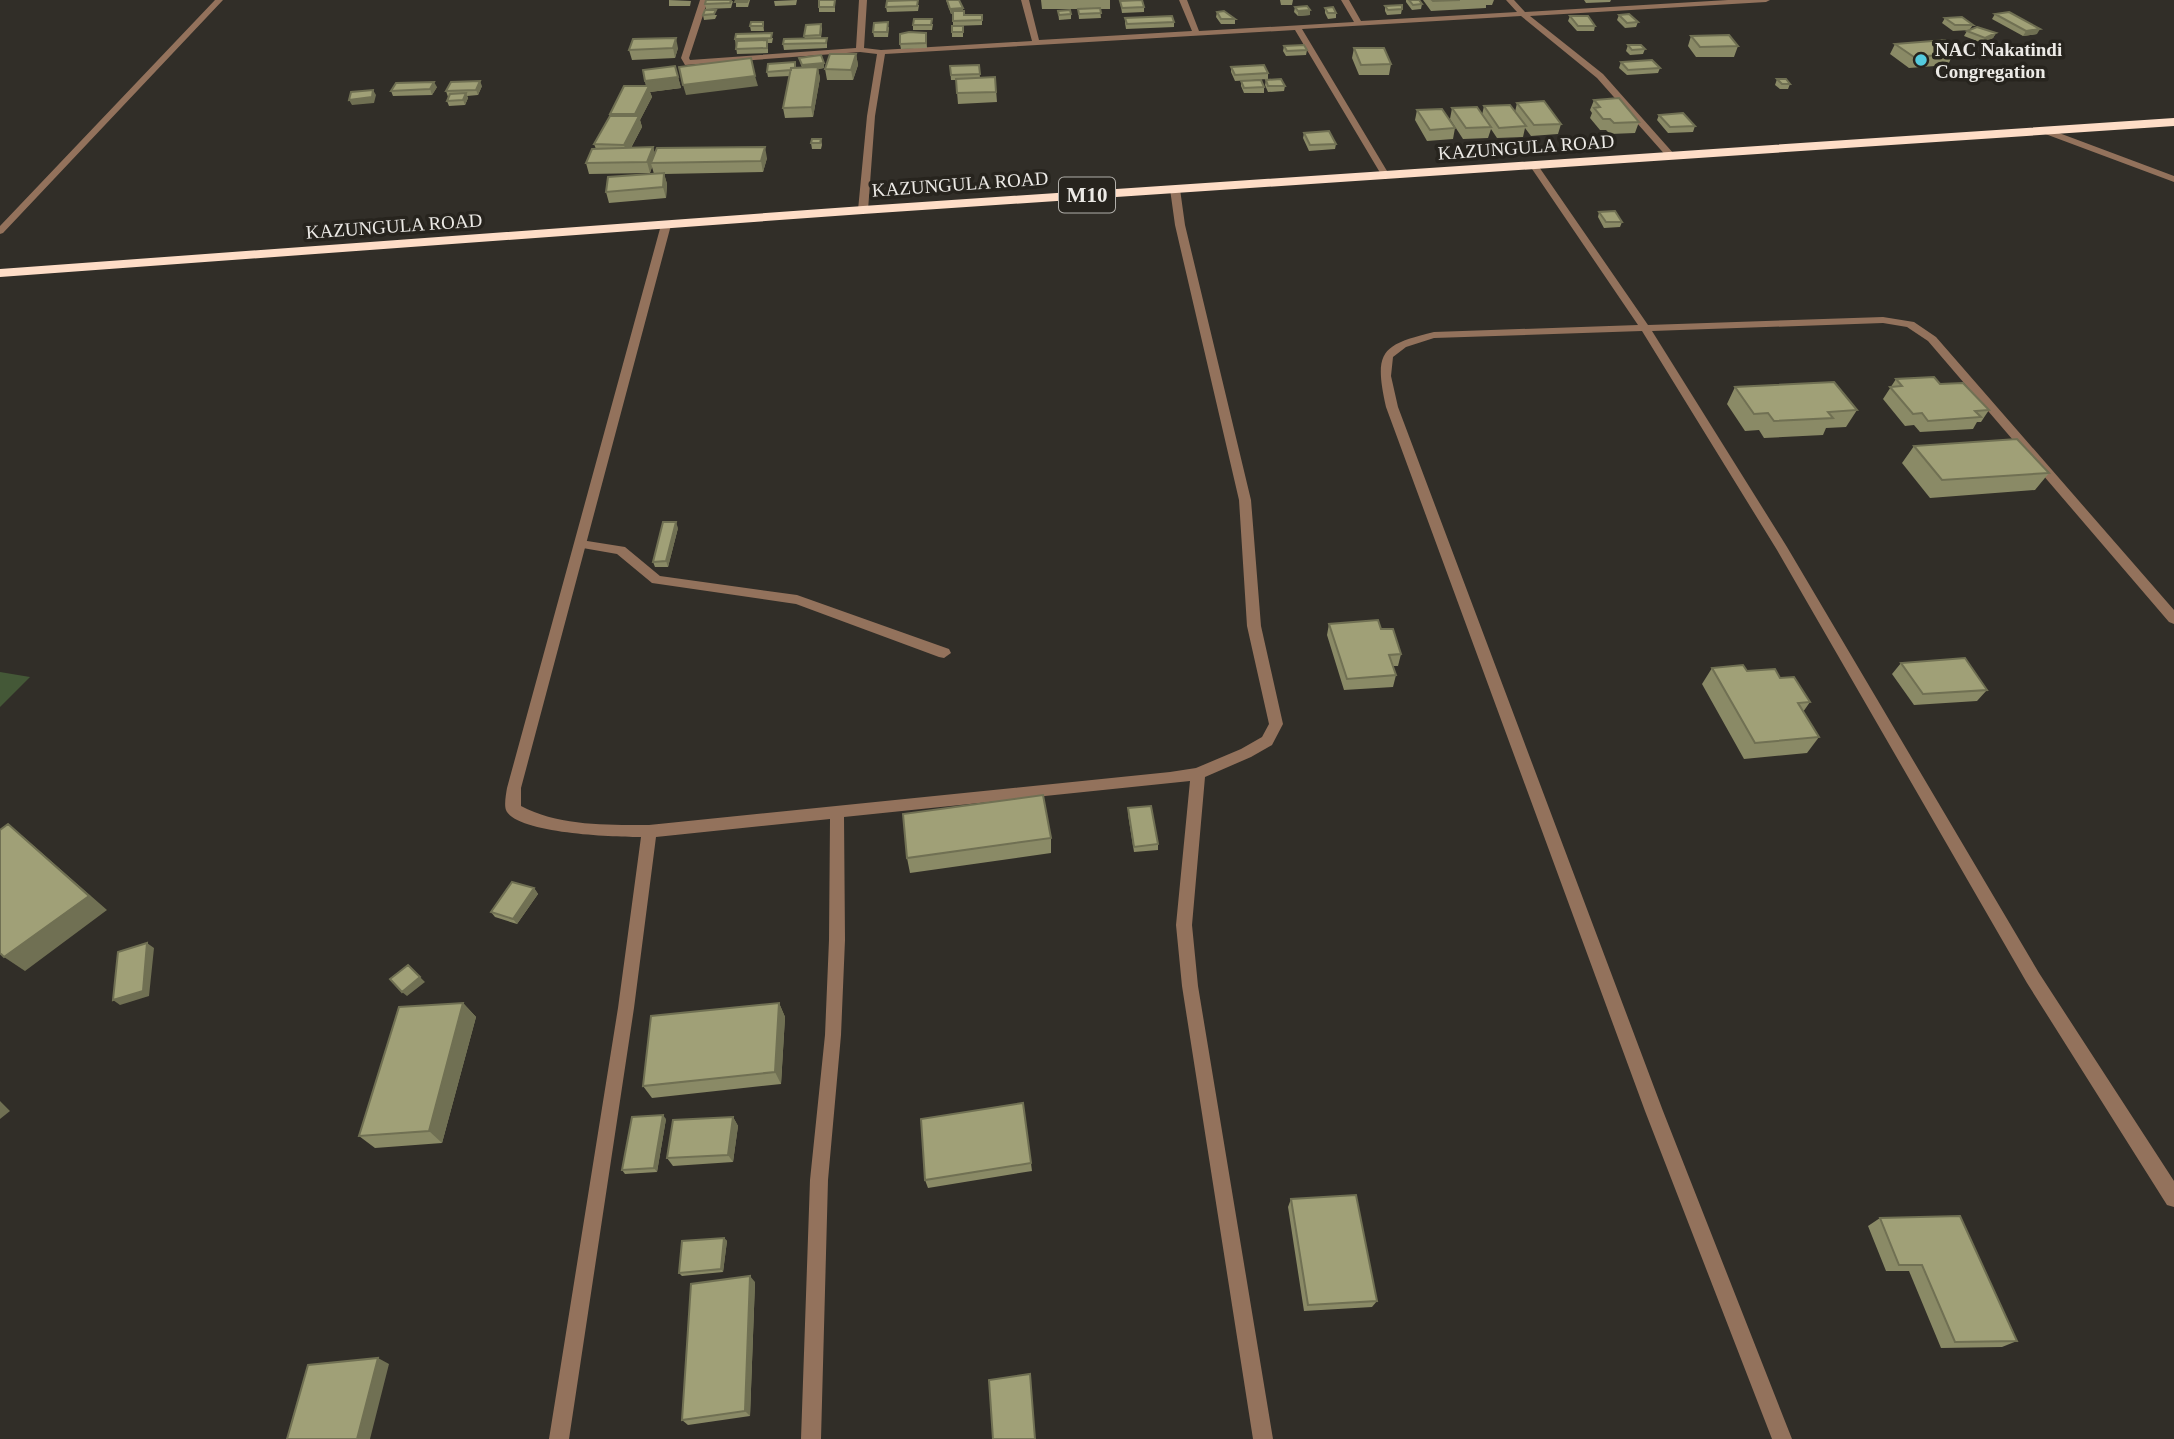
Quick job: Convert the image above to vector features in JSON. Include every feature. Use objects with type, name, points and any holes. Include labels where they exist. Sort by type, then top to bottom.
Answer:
[{"type":"highway","name":"KAZUNGULA ROAD","points":[[0,274],[863,210],[2174,122]]},
{"type":"street","points":[[0,231],[219,0]]},
{"type":"street","points":[[704,0],[685,58],[688,63],[860,50],[881,52],[1766,0]]},
{"type":"street","points":[[860,50],[863,0]]},
{"type":"street","points":[[1025,0],[1036,41]]},
{"type":"street","points":[[1183,0],[1196,33]]},
{"type":"street","points":[[1345,0],[1358,23]]},
{"type":"street","points":[[1510,0],[1523,14],[1600,76],[1671,156]]},
{"type":"street","points":[[1297,27],[1386,176]]},
{"type":"street","points":[[863,210],[871,116],[881,52]]},
{"type":"street","points":[[2043,130],[2174,179]]},
{"type":"street","points":[[1534,166],[1597,253],[1787,556],[2016,950],[2174,1199]]},
{"type":"street","points":[[666,225],[517,771],[513,809],[529,820],[613,831],[649,831],[837,813],[1198,774],[1267,741],[1276,724],[1254,626],[1245,500],[1180,225],[1175,189]]},
{"type":"street","points":[[1782,1439],[1650,1098],[1392,407],[1383,368],[1389,353],[1408,341],[1434,335],[1883,320],[1910,324],[1931,338],[2174,619]]},
{"type":"street","points":[[580,544],[621,550],[656,580],[797,600],[944,653]]},
{"type":"street","points":[[1198,774],[1184,925],[1189,986],[1263,1439]]},
{"type":"street","points":[[811,1439],[819,1180],[834,1021],[837,813]]},
{"type":"street","points":[[559,1439],[624,1022],[649,831]]},
{"type":"shaded area","points":[[0,672],[30,677],[0,707]]},
{"type":"building","points":[[706,0],[731,0],[730,3],[705,4]]},
{"type":"building","points":[[819,0],[835,0],[834,7],[819,7]]},
{"type":"building","points":[[918,0],[917,6],[886,7],[887,1]]},
{"type":"building","points":[[947,0],[959,0],[963,8],[950,9]]},
{"type":"building","points":[[1142,0],[1144,7],[1122,8],[1120,1]]},
{"type":"building","points":[[1409,0],[1419,0],[1422,4],[1413,5]]},
{"type":"building","points":[[1402,5],[1402,9],[1388,10],[1385,6]]},
{"type":"building","points":[[1307,6],[1310,10],[1298,11],[1295,7]]},
{"type":"building","points":[[1333,7],[1336,13],[1328,13],[1325,8]]},
{"type":"building","points":[[1100,8],[1101,13],[1079,14],[1078,9]]},
{"type":"building","points":[[705,10],[716,10],[714,14],[703,15]]},
{"type":"building","points":[[1070,10],[1071,14],[1059,15],[1058,11]]},
{"type":"building","points":[[953,11],[964,11],[964,15],[982,15],[982,20],[953,21]]},
{"type":"building","points":[[1224,11],[1235,19],[1221,19],[1217,12]]},
{"type":"building","points":[[2009,12],[2040,29],[2026,31],[1995,14]]},
{"type":"building","points":[[1629,14],[1638,22],[1627,23],[1619,15]]},
{"type":"building","points":[[1172,16],[1174,22],[1127,24],[1125,18]]},
{"type":"building","points":[[1570,16],[1588,16],[1595,26],[1578,26]]},
{"type":"building","points":[[1962,17],[1973,25],[1955,25],[1945,18]]},
{"type":"building","points":[[914,19],[932,19],[931,25],[913,25]]},
{"type":"building","points":[[751,22],[763,22],[763,26],[750,26]]},
{"type":"building","points":[[888,22],[887,32],[873,32],[874,23]]},
{"type":"building","points":[[821,24],[820,35],[804,36],[806,25]]},
{"type":"building","points":[[952,26],[963,26],[963,32],[952,32]]},
{"type":"building","points":[[1977,27],[1996,33],[1985,38],[1967,31]]},
{"type":"building","points":[[772,33],[771,38],[735,39],[736,34]]},
{"type":"building","points":[[926,33],[926,43],[900,44],[900,34]]},
{"type":"building","points":[[1729,35],[1738,46],[1700,47],[1691,36]]},
{"type":"building","points":[[676,38],[673,48],[629,50],[633,39]]},
{"type":"building","points":[[827,38],[826,43],[783,44],[784,39]]},
{"type":"building","points":[[767,40],[767,48],[736,49],[737,41]]},
{"type":"building","points":[[1945,40],[1952,45],[1941,46],[1953,54],[1914,57],[1895,44]]},
{"type":"building","points":[[1304,45],[1307,50],[1287,51],[1284,46]]},
{"type":"building","points":[[1628,45],[1641,45],[1645,49],[1632,50]]},
{"type":"building","points":[[1354,48],[1384,48],[1391,64],[1361,65]]},
{"type":"building","points":[[830,54],[856,54],[851,70],[825,69]]},
{"type":"building","points":[[821,55],[824,63],[802,65],[799,58]]},
{"type":"building","points":[[751,58],[755,76],[683,85],[679,67]]},
{"type":"building","points":[[1652,60],[1660,68],[1628,70],[1621,62]]},
{"type":"building","points":[[795,62],[795,68],[791,70],[767,72],[768,64]]},
{"type":"building","points":[[979,65],[980,74],[951,75],[950,66]]},
{"type":"building","points":[[1264,65],[1268,73],[1235,75],[1231,67]]},
{"type":"building","points":[[675,66],[678,77],[645,81],[643,70]]},
{"type":"building","points":[[818,67],[812,107],[783,108],[791,68]]},
{"type":"building","points":[[995,77],[996,92],[957,93],[956,79]]},
{"type":"building","points":[[1281,79],[1285,86],[1268,86],[1266,80]]},
{"type":"building","points":[[1777,79],[1786,79],[1790,84],[1782,84]]},
{"type":"building","points":[[1261,80],[1264,87],[1244,88],[1241,81]]},
{"type":"building","points":[[480,81],[476,90],[446,91],[451,82]]},
{"type":"building","points":[[434,82],[430,89],[391,91],[396,83]]},
{"type":"building","points":[[624,86],[649,86],[635,114],[610,114]]},
{"type":"building","points":[[373,90],[372,97],[349,100],[351,92]]},
{"type":"building","points":[[466,93],[463,100],[447,101],[450,94]]},
{"type":"building","points":[[1619,98],[1639,122],[1614,123],[1610,119],[1603,119],[1594,108],[1600,107],[1594,100]]},
{"type":"building","points":[[1544,101],[1561,124],[1534,125],[1517,103]]},
{"type":"building","points":[[1510,105],[1526,126],[1499,128],[1484,106]]},
{"type":"building","points":[[1477,107],[1491,127],[1466,128],[1452,108]]},
{"type":"building","points":[[1442,109],[1455,128],[1430,130],[1417,110]]},
{"type":"building","points":[[1683,113],[1695,126],[1670,127],[1659,115]]},
{"type":"building","points":[[610,116],[639,116],[624,145],[594,144]]},
{"type":"building","points":[[1329,131],[1336,144],[1310,145],[1304,133]]},
{"type":"building","points":[[812,139],[821,139],[820,143],[811,143]]},
{"type":"building","points":[[653,147],[647,162],[586,163],[592,149]]},
{"type":"building","points":[[765,147],[761,161],[651,163],[657,148]]},
{"type":"building","points":[[664,173],[663,187],[606,192],[608,177]]},
{"type":"building","points":[[1615,211],[1622,222],[1606,222],[1599,212]]},
{"type":"building","points":[[1934,377],[1940,384],[1963,383],[1989,410],[1975,411],[1981,417],[1928,421],[1922,413],[1913,414],[1890,387],[1902,386],[1896,379]]},
{"type":"building","points":[[1834,382],[1857,410],[1828,412],[1833,418],[1774,421],[1768,413],[1754,414],[1735,387]]},
{"type":"building","points":[[2017,439],[2049,473],[1942,480],[1914,446]]},
{"type":"building","points":[[663,522],[676,522],[666,561],[653,562]]},
{"type":"building","points":[[1378,620],[1381,629],[1393,629],[1401,654],[1389,655],[1396,675],[1347,679],[1329,624]]},
{"type":"building","points":[[1965,658],[1987,690],[1923,694],[1901,663]]},
{"type":"building","points":[[1743,665],[1747,671],[1775,669],[1780,678],[1794,677],[1810,702],[1798,703],[1819,737],[1755,743],[1712,668]]},
{"type":"building","points":[[1043,795],[1051,838],[907,858],[903,814]]},
{"type":"building","points":[[1151,806],[1158,844],[1134,847],[1128,808]]},
{"type":"building","points":[[8,824],[89,896],[4,957],[0,953],[0,830]]},
{"type":"building","points":[[512,882],[534,888],[513,919],[491,912]]},
{"type":"building","points":[[147,943],[143,991],[113,1000],[118,952]]},
{"type":"building","points":[[408,965],[420,977],[402,992],[390,979]]},
{"type":"building","points":[[463,1003],[429,1131],[359,1136],[399,1007]]},
{"type":"building","points":[[779,1003],[775,1072],[643,1086],[651,1016]]},
{"type":"building","points":[[1023,1103],[1031,1163],[925,1180],[921,1119]]},
{"type":"building","points":[[663,1115],[654,1168],[622,1170],[632,1117]]},
{"type":"building","points":[[733,1117],[728,1155],[667,1158],[673,1120]]},
{"type":"building","points":[[1356,1195],[1377,1301],[1308,1305],[1291,1199]]},
{"type":"building","points":[[1960,1216],[2017,1341],[1955,1342],[1922,1265],[1899,1265],[1880,1218]]},
{"type":"building","points":[[724,1238],[721,1269],[679,1273],[682,1241]]},
{"type":"building","points":[[750,1276],[745,1411],[682,1420],[691,1284]]},
{"type":"building","points":[[378,1358],[357,1439],[287,1439],[308,1365]]},
{"type":"building","points":[[1030,1374],[1035,1439],[993,1439],[989,1380]]},
{"type":"place","name":"NAC Nakatindi Congregation","points":[[1921,60]]}]
